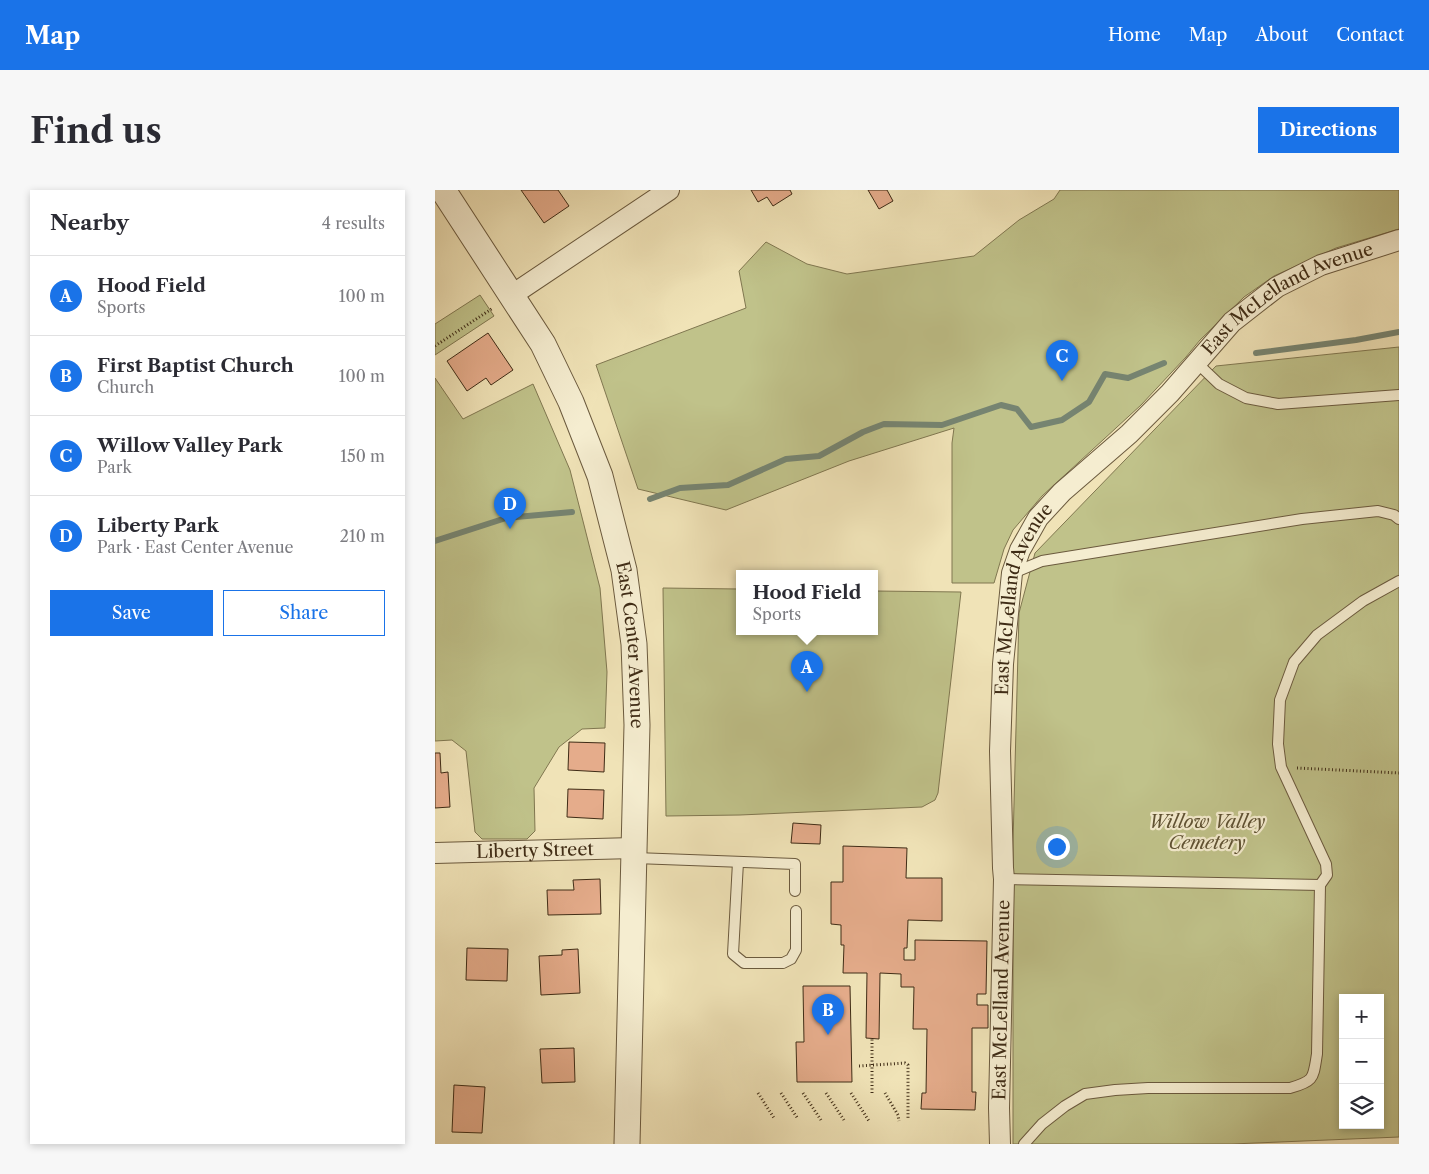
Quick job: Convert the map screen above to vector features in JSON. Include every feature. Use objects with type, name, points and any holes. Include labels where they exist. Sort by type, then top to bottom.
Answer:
[{"type":"street","name":"East Center Avenue","points":[[443,190],[543,344],[571,402],[600,476],[624,570],[635,644],[637,724],[627,1144]]},
{"type":"street","points":[[512,295],[669,190]]},
{"type":"street","name":"East McLelland Avenue","points":[[1000,1144],[999,1108],[1005,879],[1003,868],[1000,751],[1003,664],[1012,573],[1020,550],[1038,518],[1062,492],[1129,434],[1170,393],[1232,322],[1277,287],[1321,265],[1399,240]]},
{"type":"street","name":"Liberty Street","points":[[435,853],[634,853]]},
{"type":"lane","points":[[1196,362],[1219,384],[1226,388],[1246,398],[1278,404],[1399,395]]},
{"type":"lane","points":[[1012,573],[1042,561],[1301,519],[1377,511],[1394,515],[1399,519]]},
{"type":"lane","points":[[1025,1144],[1042,1124],[1065,1106],[1085,1094],[1148,1088],[1290,1088],[1305,1084],[1314,1076],[1317,1054],[1320,885],[1327,875],[1326,864],[1281,767],[1279,744],[1280,700],[1294,662],[1317,635],[1363,601],[1399,581]]},
{"type":"lane","points":[[634,853],[738,862],[795,864],[795,891]]},
{"type":"lane","points":[[738,862],[733,954],[743,963],[783,963],[791,959],[796,950],[796,911]]},
{"type":"lane","points":[[1005,879],[1320,885]]},
{"type":"path","points":[[435,346],[512,295]]},
{"type":"path","points":[[1281,767],[1399,773]]},
{"type":"path","points":[[871,1093],[872,1038]]},
{"type":"path","points":[[859,1066],[905,1063],[908,1065],[908,1118]]},
{"type":"path","points":[[758,1093],[774,1118]]},
{"type":"path","points":[[781,1093],[798,1119]]},
{"type":"path","points":[[803,1093],[821,1120]]},
{"type":"path","points":[[826,1093],[844,1120]]},
{"type":"path","points":[[851,1093],[869,1121]]},
{"type":"path","points":[[885,1093],[899,1115],[899,1122]]},
{"type":"green space","points":[[1060,190],[1399,190],[1399,229],[1336,248],[1274,276],[1244,297],[1200,340],[1141,405],[1042,496],[1013,530],[1004,549],[994,583],[952,583],[952,443],[954,428],[849,461],[726,510],[638,489],[596,365],[746,308],[739,271],[766,242],[807,264],[847,274],[974,256],[1019,220],[1054,199]]},
{"type":"green space","points":[[480,295],[494,316],[435,355],[435,324]]},
{"type":"green space","name":"Willow Valley Cemetery","points":[[1399,347],[1399,1137],[1232,1144],[1013,1144],[1013,843],[1019,613],[1035,553],[1216,366]]},
{"type":"green space","points":[[435,378],[463,419],[533,384],[570,470],[600,588],[607,672],[605,728],[582,729],[559,747],[534,788],[535,831],[527,839],[482,839],[475,832],[466,751],[452,740],[435,741]]},
{"type":"green space","points":[[663,588],[736,589],[736,635],[878,635],[878,591],[961,592],[938,793],[935,800],[922,807],[740,815],[666,816]]},
{"type":"building","points":[[521,190],[558,190],[569,206],[544,223]]},
{"type":"building","points":[[751,190],[790,190],[792,194],[773,206],[767,197],[758,202]]},
{"type":"building","points":[[868,190],[887,190],[893,201],[879,209]]},
{"type":"building","points":[[488,333],[513,370],[491,385],[486,378],[467,391],[447,361]]},
{"type":"building","points":[[569,742],[605,743],[604,772],[568,770]]},
{"type":"building","points":[[435,753],[440,753],[441,773],[448,772],[450,807],[435,808]]},
{"type":"building","points":[[568,789],[604,790],[603,819],[567,817]]},
{"type":"building","points":[[793,823],[821,825],[820,844],[791,843]]},
{"type":"building","points":[[843,846],[907,848],[906,878],[942,878],[942,921],[908,920],[907,948],[904,948],[904,960],[915,960],[915,940],[987,941],[986,994],[977,994],[977,1005],[988,1005],[988,1028],[972,1028],[972,1092],[976,1092],[975,1110],[921,1109],[922,1093],[926,1093],[927,1029],[913,1029],[914,987],[901,987],[901,974],[880,973],[879,1039],[866,1038],[867,973],[843,973],[844,945],[841,945],[841,925],[831,924],[831,882],[843,882]]},
{"type":"building","points":[[600,879],[601,914],[548,915],[547,890],[574,890],[573,880]]},
{"type":"building","points":[[467,948],[508,949],[507,981],[466,980]]},
{"type":"building","points":[[578,949],[580,993],[541,995],[539,956],[562,955],[562,950]]},
{"type":"building","points":[[803,986],[850,986],[852,1082],[797,1082],[796,1042],[804,1042]]},
{"type":"building","points":[[574,1048],[575,1082],[542,1083],[540,1049]]},
{"type":"building","points":[[454,1085],[485,1087],[482,1133],[452,1132]]},
{"type":"waterway","points":[[1256,353],[1356,340],[1399,332]]},
{"type":"waterway","points":[[650,499],[680,488],[728,485],[786,459],[819,456],[863,432],[884,424],[942,425],[1001,405],[1017,409],[1031,427],[1062,420],[1089,402],[1105,374],[1128,378],[1164,363]]},
{"type":"waterway","points":[[435,541],[506,518],[572,512]]},
{"type":"place","name":"Willow Valley Park","points":[[1062,381]]},
{"type":"place","name":"Liberty Park","points":[[510,529]]},
{"type":"place","name":"Hood Field","points":[[807,692]]},
{"type":"place","name":"First Baptist Church","points":[[828,1035]]}]
